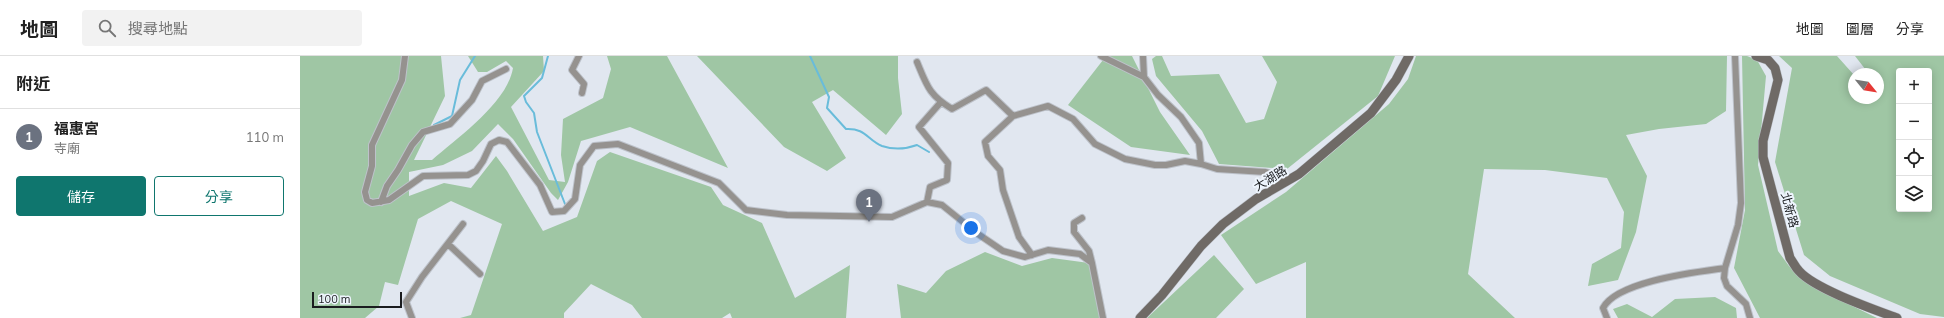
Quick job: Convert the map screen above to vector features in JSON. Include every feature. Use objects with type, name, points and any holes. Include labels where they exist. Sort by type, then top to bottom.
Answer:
[{"type":"street","points":[[405,56],[402,80],[372,146],[372,166],[365,192],[367,200],[372,203],[388,200],[423,176],[468,175],[476,171],[491,144],[499,140],[507,142],[540,185],[552,212],[564,211],[575,199],[580,164],[594,146],[618,144],[720,183],[746,210],[787,215],[892,217],[927,202],[942,205],[978,234],[1004,251],[1024,257],[1048,250],[1080,254],[1092,263]]},
{"type":"street","points":[[578,56],[572,70],[584,84],[582,93]]},
{"type":"street","points":[[1101,56],[1144,77],[1158,95],[1181,117],[1199,143],[1201,164]]},
{"type":"street","points":[[1144,56],[1144,77]]},
{"type":"street","name":"大湖路","points":[[1140,318],[1162,295],[1201,246],[1223,224],[1256,199],[1299,174],[1371,113],[1396,80],[1409,56]]},
{"type":"street","points":[[1735,56],[1741,203],[1738,225],[1725,268],[1724,278],[1727,286],[1746,304],[1750,318]]},
{"type":"street","name":"北新路","points":[[1756,56],[1768,60],[1775,68],[1778,80],[1763,141],[1763,157],[1790,258],[1799,271],[1809,280],[1860,304],[1897,318]]},
{"type":"street","points":[[917,62],[928,89],[941,102],[952,110],[986,90],[1013,116]]},
{"type":"street","points":[[381,202],[387,186],[412,145],[423,132],[450,124],[472,100],[482,81],[506,69]]},
{"type":"street","points":[[927,202],[930,187],[947,180],[948,163],[919,126],[941,102]]},
{"type":"street","points":[[1032,255],[1019,237],[1003,190],[1000,170],[988,156],[985,142],[1013,116],[1048,106],[1073,119],[1095,144],[1125,159],[1155,165],[1166,165],[1185,160],[1217,169],[1265,172],[1290,179]]},
{"type":"street","points":[[1082,218],[1074,223],[1074,232],[1089,252],[1103,318]]},
{"type":"street","points":[[412,318],[406,302],[422,277],[464,224]]},
{"type":"street","points":[[448,244],[480,274]]},
{"type":"street","points":[[1607,318],[1604,308],[1607,302],[1629,290],[1664,277],[1725,268]]},
{"type":"green space","points":[[300,56],[441,56],[445,96],[414,160],[432,160],[492,106],[509,81],[513,68],[506,61],[487,72],[478,72],[468,56],[543,56],[544,71],[511,107],[549,180],[565,182],[561,155],[563,119],[603,98],[611,69],[607,56],[667,56],[728,168],[630,127],[581,141],[568,182],[558,200],[551,193],[513,139],[498,124],[472,151],[443,165],[409,172],[409,196],[444,183],[471,188],[496,156],[507,171],[543,231],[577,217],[597,161],[610,152],[711,187],[723,205],[762,223],[795,298],[850,265],[846,318],[732,318],[730,313],[722,318],[642,318],[632,305],[591,284],[564,313],[564,318],[460,318],[471,315],[502,224],[451,201],[418,219],[398,285],[385,282],[379,306],[365,318],[300,318]]},
{"type":"green space","points":[[697,56],[898,56],[898,78],[902,114],[886,135],[833,90],[812,102],[846,158],[827,171],[784,147]]},
{"type":"green space","points":[[1101,56],[1132,56],[1160,112],[1190,155],[1131,147],[1068,105],[1103,60]]},
{"type":"green space","points":[[1156,56],[1162,56],[1171,76],[1219,74],[1246,123],[1264,119],[1277,82],[1262,56],[1395,56],[1378,96],[1287,169],[1219,164],[1202,131],[1156,76],[1152,59]]},
{"type":"green space","points":[[1416,56],[1727,56],[1726,111],[1706,124],[1659,129],[1626,135],[1647,176],[1636,232],[1618,280],[1588,286],[1592,264],[1621,248],[1624,212],[1607,178],[1545,170],[1484,169],[1468,274],[1515,318],[1306,318],[1306,262],[1256,284],[1221,235],[1286,192],[1389,104],[1408,79]]},
{"type":"green space","points":[[1742,56],[1747,56],[1757,60],[1766,76],[1758,165],[1778,251],[1789,266],[1820,290],[1877,318],[1760,318],[1734,268],[1745,210]]},
{"type":"green space","points":[[1779,56],[1837,56],[1848,68],[1848,104],[1884,104],[1884,68],[1864,68],[1855,56],[1944,56],[1944,317],[1920,314],[1830,276],[1804,255],[1775,162],[1792,68]]},
{"type":"green space","points":[[985,252],[1022,266],[1052,258],[1089,263],[1101,318],[901,318],[897,284],[926,293],[946,271]]},
{"type":"green space","points":[[1214,255],[1244,289],[1216,318],[1147,318]]},
{"type":"green space","points":[[1715,297],[1736,308],[1737,318],[1618,318],[1613,309],[1627,304],[1652,317],[1675,299]]},
{"type":"waterway","points":[[434,125],[452,116],[460,80],[475,56]]},
{"type":"waterway","points":[[548,56],[542,78],[524,96],[526,102],[534,113],[537,132],[565,204]]},
{"type":"waterway","points":[[810,56],[829,97],[827,108],[846,129],[858,130],[882,146],[900,148],[917,145],[929,152]]},
{"type":"place","name":"福惠宮","points":[[869,222]]}]
